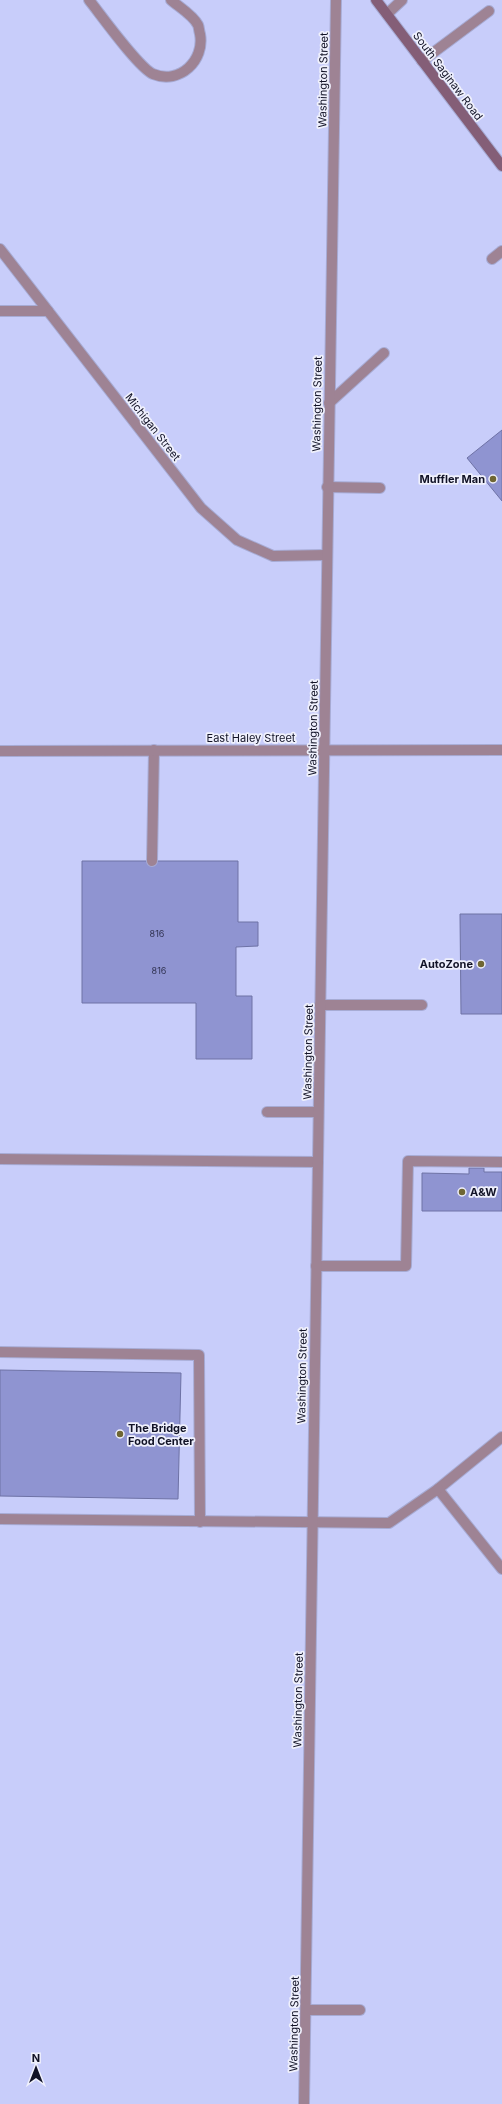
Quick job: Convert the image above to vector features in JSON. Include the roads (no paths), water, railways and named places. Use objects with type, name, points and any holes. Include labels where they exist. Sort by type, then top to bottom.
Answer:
[{"type":"main road","name":"South Saginaw Road","points":[[376,0],[501,165]]},
{"type":"street","points":[[89,0],[137,60],[153,74],[173,76],[190,68],[199,56],[201,40],[198,25],[170,0]]},
{"type":"street","name":"Washington Street","points":[[304,2104],[318,1112],[325,750],[327,487],[336,0]]},
{"type":"street","points":[[387,14],[402,0]]},
{"type":"street","points":[[422,61],[489,11]]},
{"type":"street","name":"Michigan Street","points":[[0,249],[201,508],[238,540],[273,556],[326,555]]},
{"type":"street","points":[[492,259],[502,251]]},
{"type":"street","points":[[0,311],[48,311]]},
{"type":"street","points":[[329,403],[384,353]]},
{"type":"street","points":[[327,487],[380,488]]},
{"type":"street","name":"East Haley Street","points":[[0,750],[502,750]]},
{"type":"street","points":[[152,861],[154,750]]},
{"type":"street","points":[[320,1005],[422,1005]]},
{"type":"street","points":[[267,1112],[318,1112]]},
{"type":"street","points":[[0,1159],[318,1162]]},
{"type":"street","points":[[316,1266],[406,1266],[408,1161],[502,1162]]},
{"type":"street","points":[[0,1352],[199,1355],[200,1522]]},
{"type":"street","points":[[0,1519],[389,1524],[438,1489],[502,1437]]},
{"type":"street","points":[[438,1489],[502,1569]]},
{"type":"street","points":[[306,2010],[360,2010]]},
{"type":"place","name":"Muffler Man","points":[[493,479]]},
{"type":"place","name":"AutoZone","points":[[481,964]]},
{"type":"place","name":"A&W","points":[[462,1192]]},
{"type":"place","name":"The Bridge Food Center","points":[[120,1434]]}]
